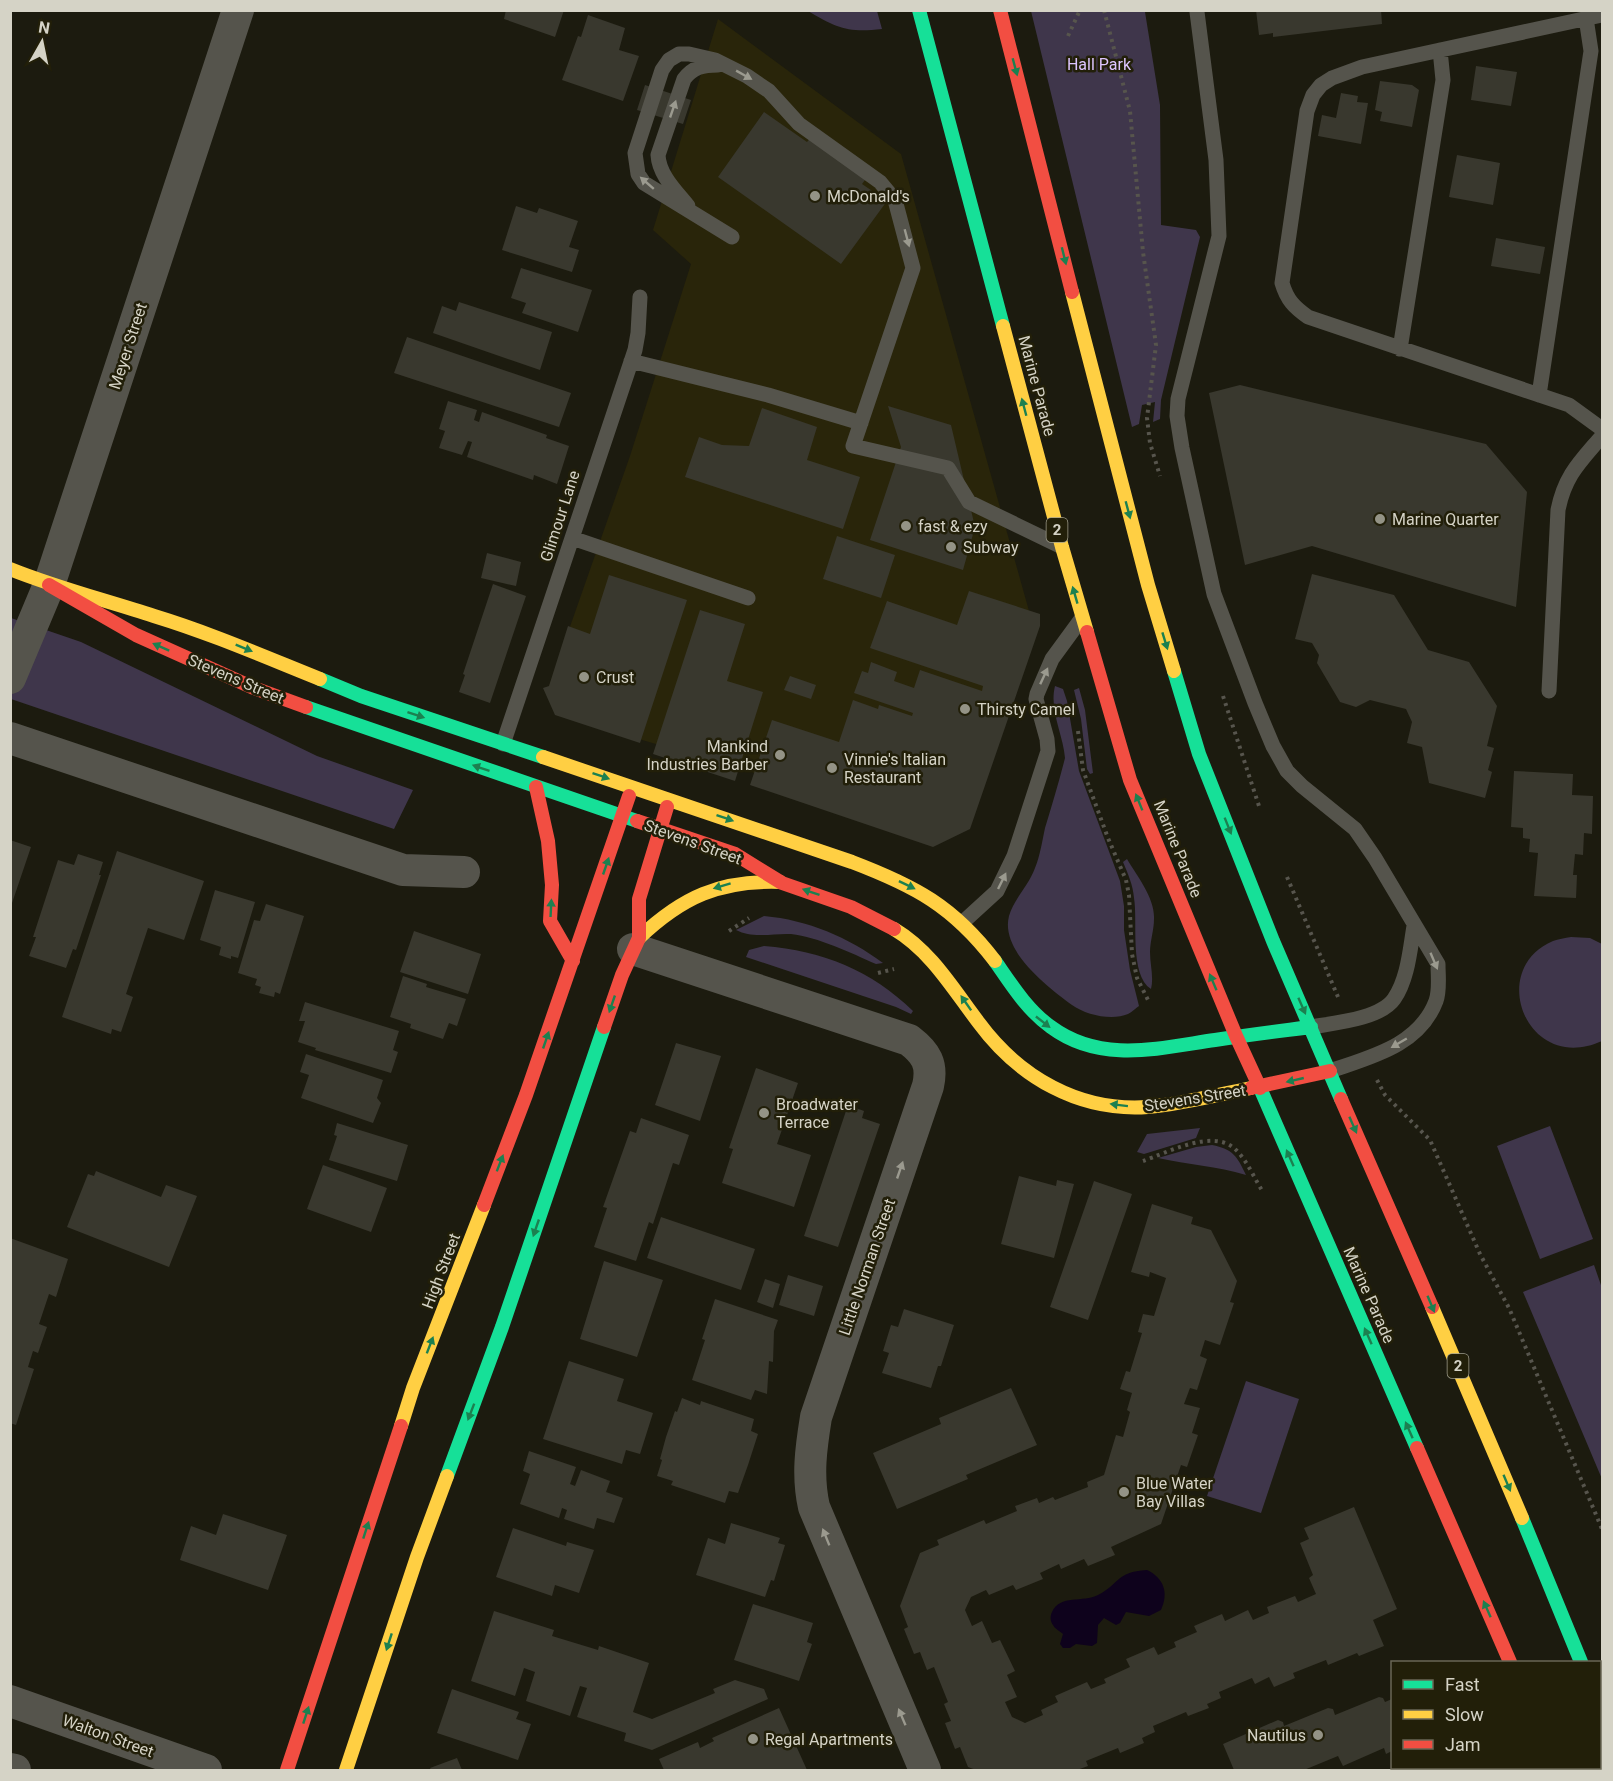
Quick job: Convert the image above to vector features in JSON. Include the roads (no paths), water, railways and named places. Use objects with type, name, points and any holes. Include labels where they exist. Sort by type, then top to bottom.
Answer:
[{"type":"main road","name":"Marine Parade","points":[[919,10],[1062,547],[1131,780],[1236,1036],[1510,1661]]},
{"type":"main road","name":"2","points":[[1000,11],[1119,475],[1158,619],[1199,754],[1273,941],[1484,1427],[1581,1661]]},
{"type":"main road","name":"Stevens Street","points":[[10,569],[49,585],[154,616],[228,642],[361,696],[852,862],[890,877],[940,904],[962,923],[981,942],[1017,996],[1034,1015],[1074,1041],[1101,1049],[1148,1050],[1311,1027]]},
{"type":"main road","name":"Stevens Street","points":[[49,585],[136,635],[254,688],[334,718],[735,855],[780,882],[838,901],[868,914],[913,942],[933,960],[989,1037],[1011,1061],[1048,1086],[1070,1096],[1138,1107],[1160,1105],[1260,1088],[1330,1071]]},
{"type":"main road","points":[[536,787],[548,841],[552,885],[550,921],[573,961]]},
{"type":"main road","name":"High Street","points":[[287,1770],[413,1388],[526,1095],[632,787]]},
{"type":"main road","points":[[636,944],[639,899],[669,800]]},
{"type":"main road","points":[[346,1770],[417,1557],[502,1327],[622,975],[636,944],[657,920],[673,909],[723,885],[757,881],[780,882]]},
{"type":"street","name":"Meyer Street","points":[[10,678],[49,585],[238,10]]},
{"type":"street","points":[[10,738],[403,870],[464,872]]},
{"type":"street","name":"Little Norman Street","points":[[636,944],[909,1040],[923,1050],[930,1065],[930,1078],[816,1417],[809,1479],[814,1507],[925,1770]]},
{"type":"street","name":"Walton Street","points":[[10,1701],[154,1762],[206,1770]]},
{"type":"street","points":[[10,1769],[15,1770]]},
{"type":"lane","points":[[1197,12],[1216,160],[1219,236],[1178,399],[1178,416],[1182,448],[1214,594],[1255,703],[1273,746],[1287,771],[1354,829],[1375,858],[1438,964],[1439,982],[1436,1000],[1416,1032],[1384,1052],[1330,1071]]},
{"type":"lane","points":[[1602,15],[1578,17],[1352,71],[1332,78],[1321,85],[1313,94],[1303,129],[1282,271],[1282,283],[1286,296],[1294,307],[1308,317],[1569,405],[1602,429]]},
{"type":"lane","points":[[1539,395],[1591,51],[1578,17]]},
{"type":"lane","points":[[1400,349],[1443,80],[1440,50]]},
{"type":"lane","points":[[732,237],[644,183],[638,174],[635,153],[662,70],[669,60],[679,54],[702,56],[747,76],[769,91],[799,124],[880,183],[895,200],[913,268],[853,447],[948,468],[969,502],[1062,547]]},
{"type":"lane","points":[[695,216],[664,175],[658,162],[658,155],[684,79],[699,66],[724,65]]},
{"type":"lane","name":"Glimour Lane","points":[[504,744],[631,361],[638,333],[640,297]]},
{"type":"lane","points":[[631,361],[768,395],[861,423]]},
{"type":"lane","points":[[1549,691],[1558,510],[1562,492],[1571,473],[1602,436]]},
{"type":"lane","points":[[572,538],[748,598]]},
{"type":"lane","points":[[962,923],[997,891],[1014,856],[1048,751],[1036,699],[1037,694],[1052,659],[1082,618]]},
{"type":"lane","points":[[1311,1027],[1371,1014],[1386,1007],[1395,999],[1400,987],[1414,926]]},
{"type":"place","name":"McDonald's","points":[[815,196]]},
{"type":"place","name":"Marine Quarter","points":[[1380,519]]},
{"type":"place","name":"fast & ezy","points":[[906,526]]},
{"type":"place","name":"Subway","points":[[951,547]]},
{"type":"place","name":"Crust","points":[[584,677]]},
{"type":"place","name":"Thirsty Camel","points":[[965,709]]},
{"type":"place","name":"Mankind Industries Barber","points":[[780,755]]},
{"type":"place","name":"Vinnie's Italian Restaurant","points":[[832,768]]},
{"type":"place","name":"Broadwater Terrace","points":[[764,1113]]},
{"type":"place","name":"Blue Water Bay Villas","points":[[1124,1492]]},
{"type":"place","name":"Nautilus","points":[[1318,1735]]},
{"type":"place","name":"Regal Apartments","points":[[753,1739]]},
{"type":"park label","name":"Hall Park","points":[[1099,64]]}]
